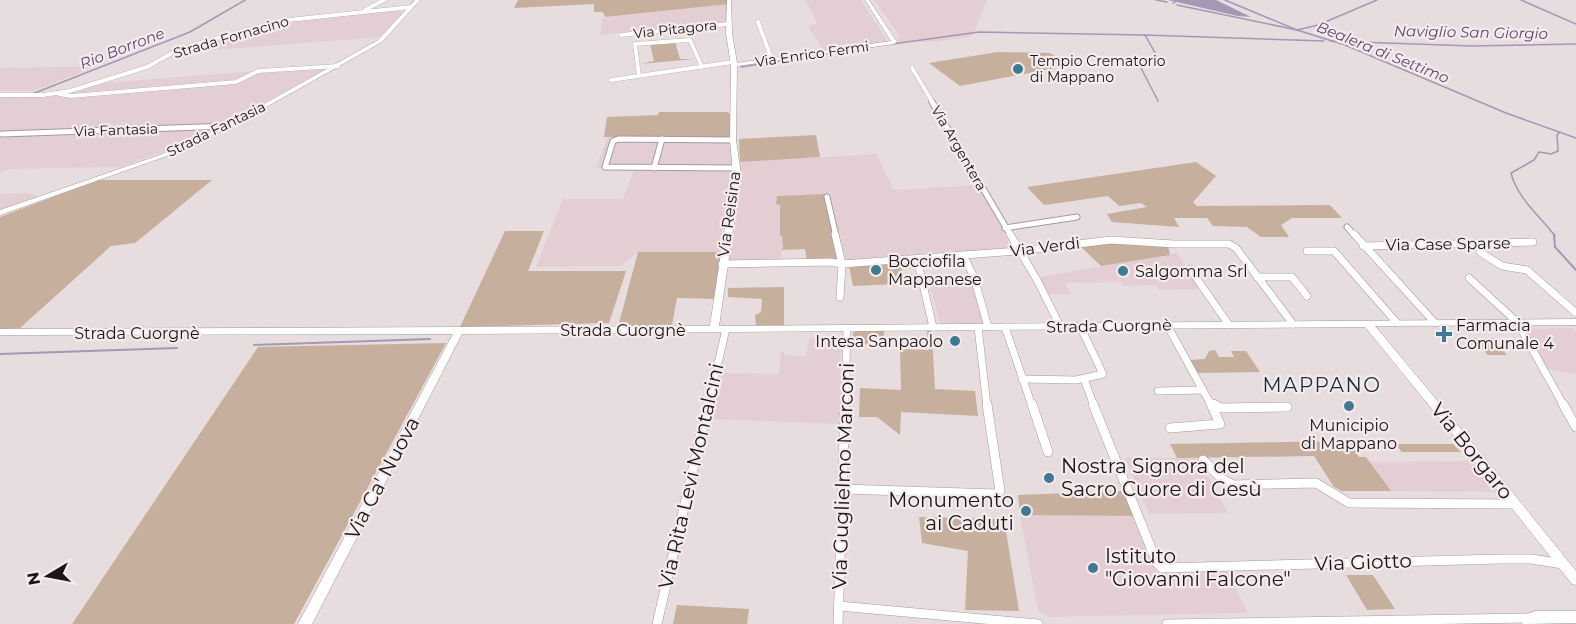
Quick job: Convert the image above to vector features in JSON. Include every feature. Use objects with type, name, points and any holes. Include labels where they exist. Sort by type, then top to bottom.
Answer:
[{"type":"street","name":"Strada Fornacino","points":[[360,12],[384,0]]},
{"type":"street","name":"Strada Fantasia","points":[[0,213],[162,156],[229,126],[380,41],[418,0]]},
{"type":"street","name":"Via Reisina","points":[[714,329],[736,168],[733,140],[734,64],[729,24],[729,0]]},
{"type":"street","name":"Via Enrico Fermi","points":[[611,80],[772,60],[895,41],[867,0]]},
{"type":"street","name":"Strada Fornacino","points":[[0,95],[56,94],[131,73],[179,49],[268,24],[411,8]]},
{"type":"street","points":[[758,22],[772,60]]},
{"type":"street","name":"Via Pitagora","points":[[621,35],[729,24]]},
{"type":"street","points":[[639,76],[634,44],[690,40],[702,67]]},
{"type":"street","points":[[56,94],[71,96],[236,82],[258,71],[338,66]]},
{"type":"street","name":"Via Argentera","points":[[912,68],[1037,280],[1060,326]]},
{"type":"street","name":"Via Fantasia","points":[[2,134],[229,126]]},
{"type":"street","points":[[654,168],[662,139]]},
{"type":"street","points":[[733,140],[614,141],[605,167],[736,168]]},
{"type":"street","points":[[827,197],[842,264],[840,297]]},
{"type":"street","points":[[1005,228],[1077,217]]},
{"type":"street","name":"Via Case Sparse","points":[[1347,227],[1436,323]]},
{"type":"street","name":"Via Verdi","points":[[722,264],[831,262],[842,264],[1019,251],[1111,240],[1174,244],[1226,243],[1236,248],[1293,324]]},
{"type":"street","name":"Via Case Sparse","points":[[1363,246],[1475,248],[1533,242]]},
{"type":"street","points":[[1475,248],[1502,266],[1527,270],[1576,313]]},
{"type":"street","points":[[1307,251],[1334,251],[1397,323]]},
{"type":"street","points":[[843,489],[996,494],[1000,491],[980,355],[983,327],[974,278],[963,255]]},
{"type":"street","points":[[917,259],[933,327]]},
{"type":"street","points":[[1190,268],[1229,325]]},
{"type":"street","points":[[1257,277],[1292,277],[1307,296]]},
{"type":"street","points":[[1469,278],[1517,322],[1576,427]]},
{"type":"street","name":"Strada Cuorgnè","points":[[0,334],[1576,322]]},
{"type":"street","name":"Via Borgaro","points":[[1367,324],[1576,580]]},
{"type":"street","points":[[1167,325],[1220,423],[1216,426],[1170,428]]},
{"type":"street","points":[[1022,379],[1084,380],[1100,377],[1103,374],[1080,326]]},
{"type":"street","points":[[1005,327],[1048,452]]},
{"type":"street","name":"Via Guglielmo Marconi","points":[[838,624],[847,328]]},
{"type":"street","name":"Via Rita Levi Montalcini","points":[[657,624],[726,329]]},
{"type":"street","name":"Via Ca' Nuova","points":[[305,624],[459,331]]},
{"type":"street","name":"Via Giotto","points":[[1084,380],[1118,469],[1157,563],[1162,568],[1490,559],[1531,560],[1563,564]]},
{"type":"street","points":[[1158,391],[1203,390]]},
{"type":"street","points":[[1210,403],[1221,408],[1287,407]]},
{"type":"street","points":[[1203,460],[1222,479],[1233,485],[1316,483],[1349,503],[1515,504]]},
{"type":"street","points":[[839,606],[1038,624]]},
{"type":"street","points":[[1167,624],[1530,621],[1576,617]]},
{"type":"shaded area","points":[[518,0],[729,0],[729,4],[605,17],[603,12],[594,12],[594,4],[514,8]]},
{"type":"shaded area","points":[[805,0],[861,0],[888,42],[825,52],[810,30],[809,25],[817,22]]},
{"type":"shaded area","points":[[874,0],[987,0],[972,36],[940,41],[898,43],[899,35]]},
{"type":"shaded area","points":[[1168,0],[1216,0],[1251,17],[1238,16]]},
{"type":"shaded area","points":[[726,4],[726,22],[601,35],[602,18]]},
{"type":"shaded area","points":[[398,10],[401,13],[380,37],[176,53],[283,22]]},
{"type":"shaded area","points":[[675,41],[680,59],[695,59],[640,64],[654,61],[650,44]]},
{"type":"shaded area","points":[[998,52],[1050,53],[1071,65],[960,86],[929,63]]},
{"type":"shaded area","points":[[334,65],[184,145],[120,167],[9,169],[0,173],[0,98],[46,96],[103,83]]},
{"type":"shaded area","points":[[97,66],[33,91],[0,91],[0,68]]},
{"type":"shaded area","points":[[659,112],[728,112],[731,116],[730,138],[604,137],[607,117],[658,115]]},
{"type":"shaded area","points":[[816,135],[820,157],[740,162],[739,139]]},
{"type":"shaded area","points":[[607,138],[730,138],[736,168],[728,228],[722,229],[720,252],[638,252],[621,266],[536,267],[563,199],[623,199],[634,170],[596,168]]},
{"type":"shaded area","points":[[876,154],[894,190],[980,185],[1012,249],[846,262],[830,194],[777,196],[780,205],[782,235],[781,263],[726,263],[740,162]]},
{"type":"shaded area","points":[[1196,162],[1216,176],[1193,202],[1197,206],[1330,205],[1342,218],[1292,218],[1281,225],[1289,237],[1261,237],[1247,227],[1213,226],[1207,218],[1174,218],[1179,227],[1112,222],[1107,214],[1147,207],[1141,203],[1119,206],[1108,196],[1044,205],[1027,187]]},
{"type":"shaded area","points":[[98,180],[212,180],[135,243],[111,246],[20,328],[0,329],[0,217]]},
{"type":"shaded area","points":[[27,193],[39,197],[0,211],[0,194]]},
{"type":"shaded area","points":[[825,194],[840,261],[807,261],[805,249],[781,250],[783,248],[782,236],[780,236],[780,205],[776,204],[777,196]]},
{"type":"shaded area","points":[[505,231],[544,231],[528,271],[626,271],[609,323],[460,327]]},
{"type":"shaded area","points":[[1096,243],[1168,245],[1170,255],[1101,266],[1079,245]]},
{"type":"shaded area","points":[[638,252],[724,252],[718,299],[677,298],[672,325],[618,327]]},
{"type":"shaded area","points":[[1177,253],[1201,289],[1159,290],[1156,285],[1122,286],[1121,282],[1065,283],[1071,294],[1048,294],[1040,277]]},
{"type":"shaded area","name":"Bocciofila Mappanese","points":[[899,262],[904,275],[917,274],[919,283],[853,286],[849,266]]},
{"type":"shaded area","points":[[972,279],[985,325],[941,324],[928,282]]},
{"type":"shaded area","points":[[784,287],[784,325],[756,325],[755,315],[761,312],[762,299],[728,297],[728,288]]},
{"type":"shaded area","points":[[1571,328],[1576,332],[1576,374],[1547,369],[1525,329]]},
{"type":"shaded area","points":[[884,330],[884,345],[853,344],[853,333],[857,331]]},
{"type":"shaded area","points":[[927,331],[931,331],[932,335],[935,389],[975,391],[978,416],[901,412],[900,435],[877,417],[859,417],[860,388],[901,390],[900,349],[929,350]]},
{"type":"shaded area","points":[[838,337],[841,340],[840,424],[710,419],[722,373],[779,374],[781,351],[784,355],[806,356],[809,338]]},
{"type":"shaded area","points":[[1472,338],[1493,338],[1507,355],[1488,355]]},
{"type":"shaded area","points":[[446,343],[294,624],[72,624],[258,347]]},
{"type":"shaded area","points":[[1215,350],[1219,357],[1234,357],[1231,351],[1246,351],[1260,372],[1198,373],[1190,360],[1205,359],[1209,351]]},
{"type":"shaded area","points":[[1348,441],[1359,457],[1366,457],[1391,491],[1342,491],[1334,487],[1314,456],[1177,458],[1170,444]]},
{"type":"shaded area","points":[[1395,444],[1453,444],[1461,452],[1402,452]]},
{"type":"shaded area","points":[[1125,458],[1199,458],[1228,513],[1149,514]]},
{"type":"shaded area","points":[[1473,461],[1499,492],[1391,491],[1369,462]]},
{"type":"shaded area","points":[[1123,491],[1134,516],[1020,515],[1018,495]]},
{"type":"shaded area","name":"Istituto \"Giovanni Falcone\"","points":[[1020,515],[1134,516],[1157,573],[1227,571],[1248,613],[1047,617],[1038,610]]},
{"type":"shaded area","points":[[919,517],[1004,519],[1019,611],[965,610],[968,551],[922,543]]},
{"type":"shaded area","points":[[1346,575],[1373,575],[1395,609],[1367,610]]},
{"type":"shaded area","points":[[677,605],[749,609],[747,624],[673,624]]},
{"type":"waterway","name":"Rio Borrone","points":[[32,94],[190,32],[245,0]]},
{"type":"waterway","name":"Bealera di Settimo","points":[[1156,0],[1167,2]]},
{"type":"waterway","name":"Bealera di Settimo","points":[[1173,3],[1178,0]]},
{"type":"waterway","points":[[1225,0],[1297,30]]},
{"type":"waterway","points":[[1297,30],[1318,25],[1377,0]]},
{"type":"waterway","name":"Naviglio San Giorgio","points":[[1521,0],[1576,24]]},
{"type":"waterway","name":"Bealera di Settimo","points":[[1177,5],[1297,30]]},
{"type":"waterway","name":"Bealera di Settimo","points":[[1297,30],[1332,41]]},
{"type":"waterway","points":[[892,44],[979,32],[1145,35]]},
{"type":"waterway","points":[[1145,35],[1324,41]]},
{"type":"waterway","points":[[1145,35],[1158,58],[1140,66],[1158,101]]},
{"type":"waterway","name":"Naviglio San Giorgio","points":[[1332,41],[1471,46],[1576,44]]},
{"type":"waterway","name":"Bealera di Settimo","points":[[1332,41],[1506,113],[1560,132]]},
{"type":"waterway","points":[[741,67],[866,48]]},
{"type":"waterway","points":[[1554,235],[1518,191],[1511,173],[1534,160],[1539,152],[1551,154],[1558,151],[1557,135],[1560,132]]},
{"type":"waterway","name":"Bealera di Settimo","points":[[1560,132],[1576,138]]},
{"type":"waterway","points":[[1554,235],[1555,247],[1576,270]]},
{"type":"waterway","points":[[254,345],[430,339]]},
{"type":"waterway","points":[[0,354],[177,348]]},
{"type":"place","name":"Tempio Crematorio di Mappano","points":[[1018,69]]},
{"type":"place","name":"Bocciofila Mappanese","points":[[876,270]]},
{"type":"place","name":"Salgomma Srl","points":[[1123,271]]},
{"type":"place","name":"Farmacia Comunale 4","points":[[1444,334]]},
{"type":"place","name":"Intesa Sanpaolo","points":[[955,341]]},
{"type":"place","name":"Municipio di Mappano","points":[[1349,406]]},
{"type":"place","name":"Nostra Signora del Sacro Cuore di Gesù","points":[[1049,478]]},
{"type":"place","name":"Monumento ai Caduti","points":[[1026,511]]},
{"type":"place","name":"Istituto \"Giovanni Falcone\"","points":[[1093,568]]},
{"type":"district","name":"MAPPANO","points":[[1322,385]]}]
